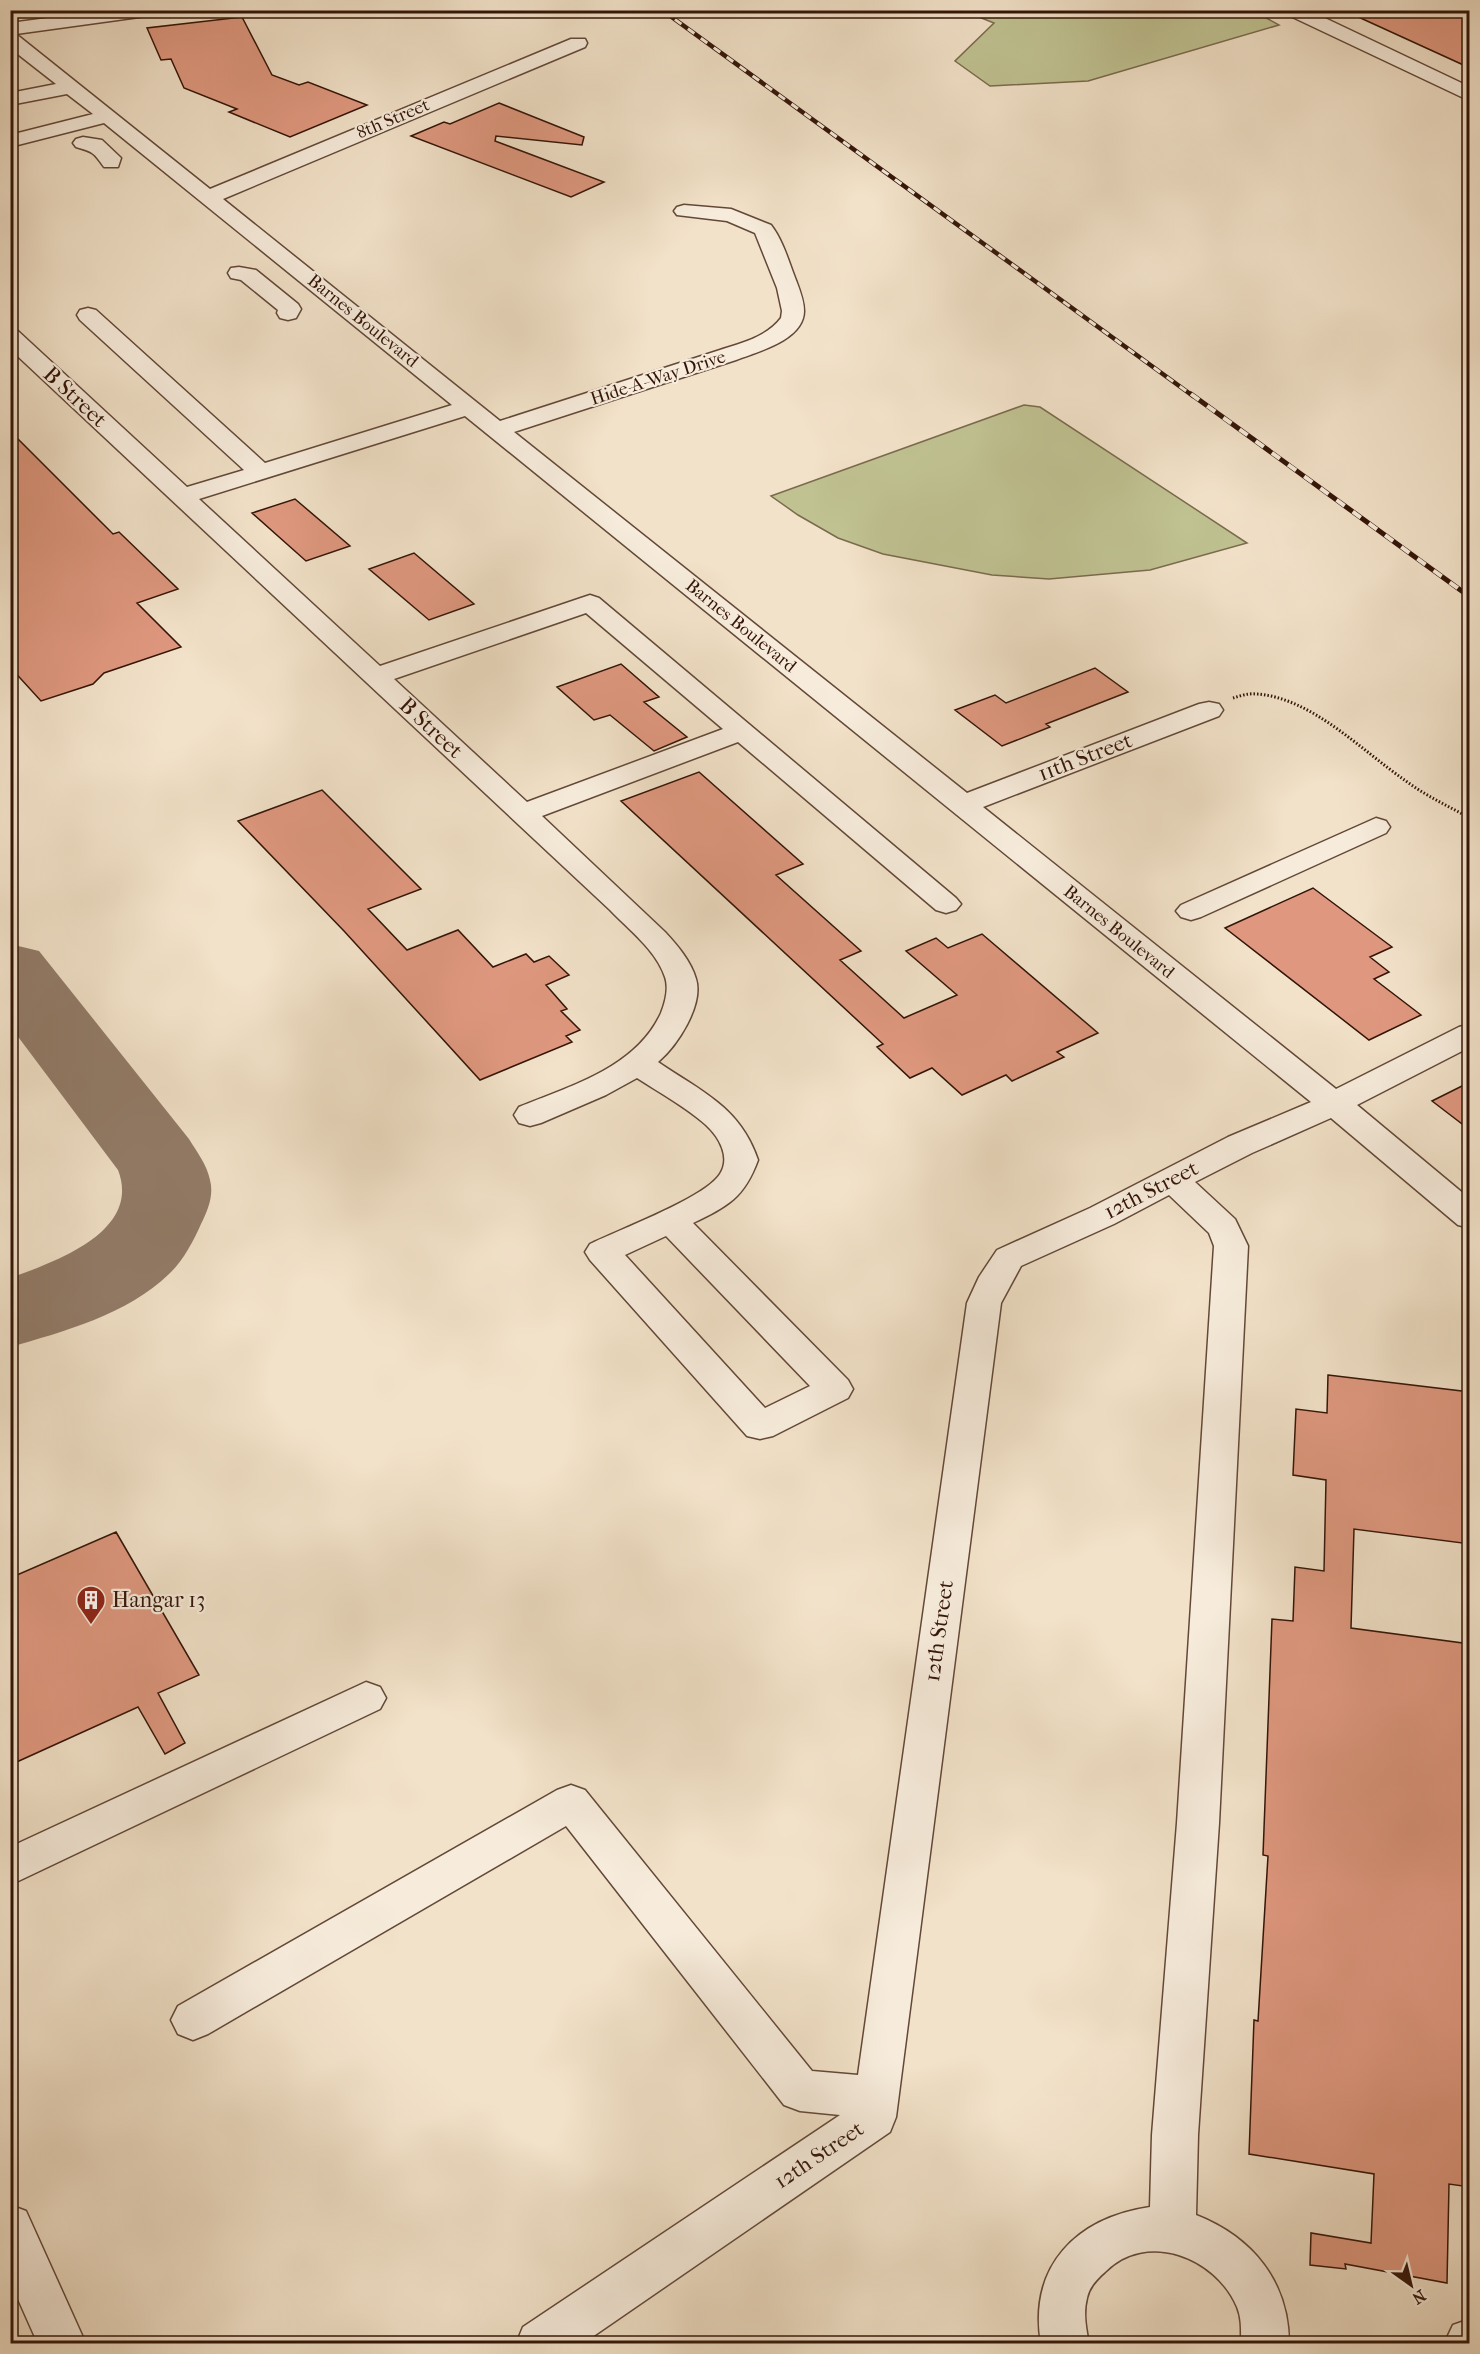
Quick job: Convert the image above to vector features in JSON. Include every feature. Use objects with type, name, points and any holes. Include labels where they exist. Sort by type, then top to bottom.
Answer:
[{"type":"street","points":[[10,29],[154,10]]},
{"type":"street","points":[[1292,10],[1470,95]]},
{"type":"street","name":"Barnes Boulevard","points":[[10,38],[1334,1104],[1470,1217]]},
{"type":"street","name":"8th Street","points":[[209,196],[578,43]]},
{"type":"street","points":[[10,99],[72,87]]},
{"type":"street","points":[[10,141],[109,116]]},
{"type":"street","points":[[83,143],[95,144],[111,158],[111,163]]},
{"type":"street","name":"Hide-A-Way Drive","points":[[498,429],[717,359],[763,342],[780,332],[789,322],[793,316],[792,300],[764,229],[731,215],[684,211]]},
{"type":"street","points":[[239,273],[248,275],[281,301],[290,309],[288,313]]},
{"type":"street","points":[[88,315],[261,472]]},
{"type":"street","name":"B Street","points":[[10,336],[522,814],[647,932],[670,958],[682,980],[680,1002],[674,1024],[639,1064],[530,1115]]},
{"type":"street","points":[[181,497],[470,407]]},
{"type":"street","points":[[375,676],[590,603],[946,904]]},
{"type":"street","name":"11th Street","points":[[962,805],[1209,710]]},
{"type":"street","points":[[522,814],[740,732]]},
{"type":"street","points":[[1191,911],[1376,827]]},
{"type":"street","name":"12th Street","points":[[540,2343],[874,2118],[984,1303],[996,1277],[1009,1258],[1102,1216],[1240,1145],[1334,1104],[1470,1034]]},
{"type":"street","points":[[639,1064],[718,1118],[735,1139],[742,1160],[734,1182],[708,1202],[602,1252],[760,1426],[835,1389],[670,1220]]},
{"type":"street","points":[[1172,2230],[1175,2135],[1198,1812],[1231,1246],[1223,1227],[1173,1180]]},
{"type":"street","points":[[10,1867],[366,1698]]},
{"type":"street","points":[[193,2020],[572,1802],[800,2091],[876,2097]]},
{"type":"street","points":[[10,2227],[62,2343]]},
{"type":"street","points":[[1065,2343],[1060,2321],[1065,2288],[1081,2260],[1107,2240],[1138,2229],[1172,2230],[1203,2240],[1231,2259],[1251,2286],[1264,2316],[1266,2343]]},
{"type":"path","points":[[1209,710],[1242,694],[1254,692],[1279,698],[1311,711],[1406,782],[1470,818]]},
{"type":"green space","points":[[1252,10],[1279,25],[1088,81],[990,86],[955,61],[994,23],[964,11]]},
{"type":"green space","points":[[1024,405],[1040,407],[1247,543],[1150,570],[1049,579],[992,575],[883,554],[838,538],[771,496]]},
{"type":"building","points":[[1343,10],[1470,10],[1470,68]]},
{"type":"building","points":[[242,17],[272,75],[299,85],[308,82],[367,105],[290,137],[229,112],[237,109],[184,88],[171,59],[161,60],[147,28]]},
{"type":"building","points":[[499,103],[584,137],[582,145],[496,136],[495,141],[604,182],[571,197],[411,136],[444,122],[450,124]]},
{"type":"building","points":[[10,431],[113,534],[119,532],[178,589],[137,603],[181,647],[104,673],[93,684],[41,701],[10,667]]},
{"type":"building","points":[[295,499],[350,546],[306,561],[252,513]]},
{"type":"building","points":[[414,553],[474,604],[429,620],[369,569]]},
{"type":"building","points":[[621,664],[659,697],[644,702],[687,737],[654,751],[610,715],[594,720],[557,687]]},
{"type":"building","points":[[1095,668],[1128,692],[1046,724],[1050,727],[1002,746],[955,710],[995,695],[1006,703]]},
{"type":"building","points":[[699,772],[803,864],[776,875],[861,951],[840,960],[904,1018],[957,995],[906,951],[936,938],[948,948],[982,934],[1098,1033],[1057,1052],[1064,1057],[1012,1081],[1006,1075],[962,1095],[932,1068],[910,1078],[877,1047],[883,1044],[621,801]]},
{"type":"building","points":[[322,790],[421,889],[368,909],[407,950],[458,930],[493,967],[526,954],[534,962],[549,956],[569,975],[546,985],[567,1009],[561,1011],[580,1030],[566,1036],[572,1042],[480,1080],[344,931],[238,821]]},
{"type":"building","points":[[1313,888],[1392,947],[1370,957],[1389,972],[1374,979],[1421,1015],[1369,1040],[1225,928]]},
{"type":"building","points":[[1470,1082],[1470,1130],[1432,1101]]},
{"type":"building","points":[[1328,1375],[1470,1392],[1470,1544],[1354,1529],[1351,1628],[1470,1644],[1470,2187],[1449,2184],[1447,2283],[1345,2264],[1346,2269],[1310,2265],[1311,2233],[1371,2243],[1374,2174],[1249,2154],[1254,2020],[1258,2021],[1268,1856],[1263,1855],[1272,1619],[1293,1621],[1295,1567],[1324,1571],[1326,1480],[1293,1475],[1296,1409],[1327,1413]]},
{"type":"building","name":"Hangar 13","points":[[116,1532],[199,1675],[158,1693],[185,1743],[165,1754],[138,1707],[10,1765],[10,1578]]},
{"type":"taxiway","points":[[10,969],[158,1160],[167,1186],[162,1212],[152,1233],[138,1251],[120,1266],[77,1288],[10,1314]]},
{"type":"railway","points":[[662,10],[1193,396]]},
{"type":"railway","points":[[1191,394],[1470,597]]},
{"type":"place","name":"Hangar 13","points":[[91,1626]]}]
